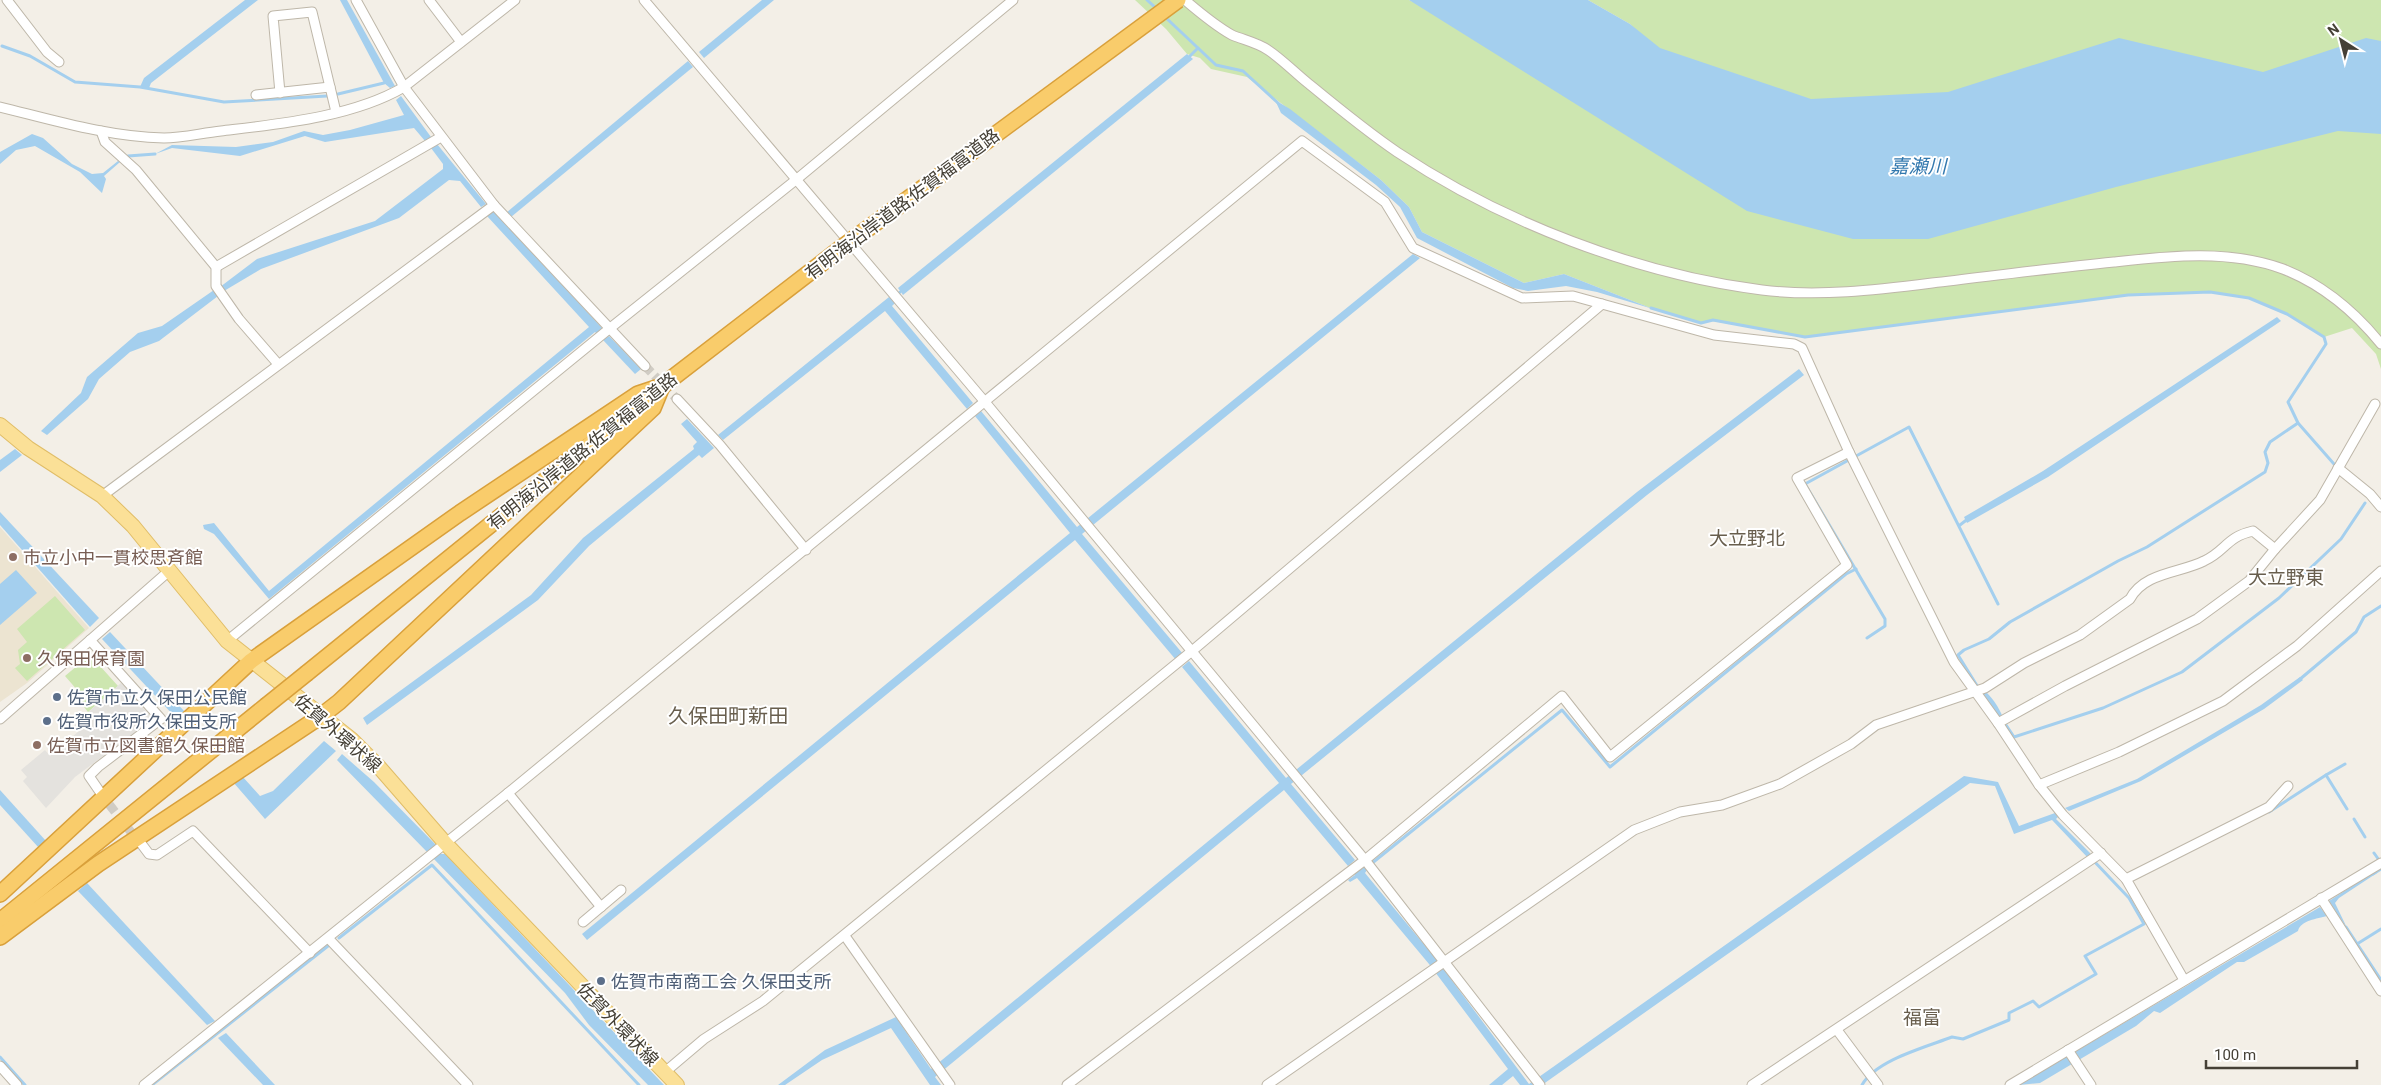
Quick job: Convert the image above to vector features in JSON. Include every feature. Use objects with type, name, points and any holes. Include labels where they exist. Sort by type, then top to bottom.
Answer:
[{"type":"highway","name":"有明海沿岸道路;佐賀福富道路","points":[[0,921],[662,386],[840,249],[1178,0]]},
{"type":"highway","points":[[0,894],[250,660],[460,512],[638,394],[662,386]]},
{"type":"highway","points":[[0,938],[98,864],[322,716],[653,408],[662,386]]},
{"type":"main road","name":"佐賀外環状線","points":[[0,425],[28,448],[102,496],[133,526],[227,641],[351,739],[379,767],[443,846],[677,1085]]},
{"type":"street","points":[[7,0],[47,52],[59,62]]},
{"type":"street","points":[[356,0],[404,87],[441,138],[494,205],[645,366]]},
{"type":"street","points":[[429,0],[462,42]]},
{"type":"street","points":[[0,107],[101,131],[165,138],[271,125],[336,112],[387,97],[404,87],[514,0]]},
{"type":"street","points":[[644,0],[797,179],[982,404],[1083,520],[1190,653],[1298,779],[1362,862],[1446,962],[1537,1082]]},
{"type":"street","points":[[227,641],[609,329],[797,179],[1014,0]]},
{"type":"street","points":[[1185,0],[1230,34],[1267,49],[1348,116],[1397,152],[1443,180],[1530,224],[1608,254],[1672,273],[1763,290],[1818,292],[1887,288],[2175,256],[2226,258],[2255,262],[2282,269],[2309,282],[2353,314],[2381,344]]},
{"type":"street","points":[[280,93],[273,16],[312,12],[336,112]]},
{"type":"street","points":[[256,95],[330,87]]},
{"type":"street","points":[[101,131],[105,142],[136,170],[216,267],[216,286],[238,319],[278,364]]},
{"type":"street","points":[[216,267],[441,138]]},
{"type":"street","points":[[144,1085],[508,794],[1302,141],[1385,202],[1413,248],[1522,298],[1573,296],[1714,335],[1794,344],[1802,348],[1852,456],[1954,662],[1974,693],[2003,721],[2039,785],[2096,857],[2126,879],[2184,980]]},
{"type":"street","points":[[102,496],[494,205]]},
{"type":"street","points":[[665,1072],[704,1039],[763,1001],[845,936],[1177,664],[1602,304]]},
{"type":"street","points":[[677,399],[720,445],[806,550]]},
{"type":"street","points":[[2003,721],[2064,686],[2197,619],[2248,581],[2320,500],[2375,404]]},
{"type":"street","points":[[1067,1085],[1362,862],[1562,696],[1610,757],[1847,565],[1797,478],[1852,456]]},
{"type":"street","points":[[2338,468],[2370,494],[2381,507]]},
{"type":"street","points":[[1267,1085],[1634,830],[1680,812],[1722,805],[1780,784],[1851,744],[1876,725],[1985,688],[2024,663],[2080,635],[2130,599],[2133,593],[2150,580],[2172,571],[2204,562],[2218,553],[2224,545],[2238,535],[2253,531],[2275,549]]},
{"type":"street","points":[[2039,785],[2119,752],[2223,701],[2297,646],[2381,570]]},
{"type":"street","points":[[0,719],[169,571]]},
{"type":"street","points":[[90,640],[160,719],[89,776],[100,792]]},
{"type":"street","points":[[2126,879],[2269,807],[2288,786]]},
{"type":"street","points":[[508,794],[601,907]]},
{"type":"street","points":[[140,842],[150,854],[157,855],[193,831],[310,953]]},
{"type":"street","points":[[1752,1085],[2096,857]]},
{"type":"street","points":[[2010,1085],[2184,980],[2324,904],[2381,863]]},
{"type":"street","points":[[583,922],[621,890]]},
{"type":"street","points":[[2324,904],[2381,991]]},
{"type":"street","points":[[845,936],[950,1085]]},
{"type":"street","points":[[329,939],[468,1085]]},
{"type":"street","points":[[1837,1030],[1878,1085]]},
{"type":"street","points":[[2068,1050],[2091,1085]]},
{"type":"street","points":[[0,1066],[17,1085]]},
{"type":"shaded area","name":"久保田保育園","points":[[0,527],[89,628],[27,683],[0,702]]},
{"type":"shaded area","points":[[121,683],[151,717],[150,721],[75,777],[46,808],[23,781],[27,777],[21,770],[45,750],[50,756],[79,731],[74,725]]},
{"type":"green space","points":[[1135,0],[1409,0],[1619,101],[2220,149],[2381,114],[2381,369],[2376,354],[2352,328],[2324,337],[2287,314],[2249,298],[2210,292],[2128,295],[1805,337],[1713,321],[1701,322],[1653,309],[1564,274],[1524,283],[1422,232],[1409,207],[1381,180],[1247,77],[1211,69],[1200,58],[1187,54],[1166,29]]},
{"type":"green space","points":[[1588,0],[2381,0],[2381,54],[2045,158],[1686,78],[1630,24]]},
{"type":"green space","points":[[55,596],[85,630],[27,681],[15,668],[20,664],[18,650],[27,642],[17,629]]},
{"type":"green space","points":[[90,655],[118,686],[88,712],[81,703],[85,699],[65,676]]},
{"type":"water","points":[[245,0],[258,0],[151,83],[149,88],[140,87],[144,78]]},
{"type":"water","points":[[340,0],[347,0],[395,86],[390,88],[384,83]]},
{"type":"water","points":[[762,0],[774,0],[704,58],[699,52]]},
{"type":"water","name":"嘉瀬川","points":[[1409,0],[1588,0],[1630,24],[1660,48],[1811,99],[1948,92],[2119,38],[2263,72],[2366,38],[2381,41],[2381,134],[2338,131],[2116,187],[1928,239],[1853,239],[1747,211]]},
{"type":"water","points":[[1187,54],[1193,59],[903,295],[898,288]]},
{"type":"water","points":[[688,61],[693,67],[511,217],[506,213]]},
{"type":"water","points":[[401,96],[431,137],[425,141],[414,128],[325,142],[305,136],[240,156],[172,148],[155,154],[172,145],[236,147],[273,142],[304,131],[323,135],[350,130],[404,115],[396,100]]},
{"type":"water","points":[[1275,100],[1290,109],[1381,180],[1409,207],[1422,232],[1524,283],[1564,274],[1653,309],[1597,292],[1566,286],[1528,291],[1513,288],[1417,238],[1400,207],[1376,185],[1281,113]]},
{"type":"water","points":[[32,134],[43,138],[72,164],[92,174],[103,173],[118,161],[120,162],[104,176],[106,179],[102,193],[80,172],[35,146],[16,150],[0,164],[0,152]]},
{"type":"water","points":[[437,144],[486,204],[481,207],[460,181],[449,180],[399,218],[261,269],[224,291],[220,287],[257,259],[375,221],[443,169],[443,164],[431,148]]},
{"type":"water","points":[[493,211],[603,329],[597,334],[595,332],[269,599],[214,534],[204,529],[203,525],[214,523],[269,591],[589,327],[487,216]]},
{"type":"water","points":[[1413,254],[1420,258],[1082,534],[1183,654],[1176,660],[1075,540],[587,940],[582,934],[1070,533],[975,416],[981,411],[1077,527]]},
{"type":"water","points":[[214,290],[218,296],[159,341],[130,352],[99,379],[88,399],[47,435],[41,431],[81,393],[87,377],[138,333],[162,326]]},
{"type":"water","points":[[889,297],[895,303],[892,306],[973,403],[967,409],[885,311],[723,440],[718,435]]},
{"type":"water","points":[[2277,317],[2281,321],[2048,477],[1967,523],[1964,517],[2043,471]]},
{"type":"water","points":[[609,336],[641,369],[635,374],[603,340]]},
{"type":"water","points":[[1799,369],[1804,375],[1647,495],[1291,784],[1355,860],[1348,866],[1284,790],[935,1077],[941,1085],[930,1085],[891,1028],[822,1060],[785,1085],[778,1085],[825,1050],[896,1017],[931,1069],[1279,783],[1182,667],[1189,661],[1286,778],[1637,492]]},
{"type":"water","points":[[687,419],[714,448],[702,458],[699,455],[589,546],[538,600],[367,725],[363,718],[531,595],[583,538],[694,449],[693,446],[697,442],[681,424]]},
{"type":"water","points":[[15,449],[22,455],[0,472],[0,460]]},
{"type":"water","points":[[0,512],[99,618],[90,627],[0,525]]},
{"type":"water","points":[[16,570],[37,593],[0,625],[0,584]]},
{"type":"water","points":[[110,632],[185,712],[177,719],[102,639]]},
{"type":"water","points":[[2300,677],[2303,680],[2264,709],[2141,781],[2069,811],[2065,808],[2137,779],[2261,705]]},
{"type":"water","points":[[1974,681],[1994,701],[2007,728],[1975,687]]},
{"type":"water","points":[[324,741],[336,751],[265,819],[233,782],[242,776],[260,796],[273,791]]},
{"type":"water","points":[[342,754],[374,782],[436,845],[441,854],[445,854],[664,1085],[648,1085],[589,1025],[565,993],[337,760]]},
{"type":"water","points":[[1964,776],[1998,782],[2019,826],[2055,813],[2058,817],[2056,819],[2091,854],[2088,858],[2052,820],[2014,834],[1995,786],[1970,783],[1542,1085],[1520,1085],[1513,1076],[1502,1085],[1489,1085],[1508,1069],[1429,964],[1357,878],[1350,882],[1348,880],[1355,875],[1354,873],[1365,867],[1367,870],[1365,873],[1436,959],[1529,1084]]},
{"type":"water","points":[[0,790],[46,841],[39,848],[0,805]]},
{"type":"water","points":[[2376,871],[2377,873],[2339,898],[2335,903],[2348,930],[2329,901]]},
{"type":"water","points":[[87,883],[215,1021],[207,1025],[78,891]]},
{"type":"water","points":[[2320,907],[2327,916],[2302,924],[2298,931],[2244,962],[2237,962],[2160,1013],[2154,1011],[2136,1026],[2040,1083],[2019,1085]]},
{"type":"water","points":[[226,1033],[275,1085],[263,1085],[218,1038]]},
{"type":"waterway","points":[[1147,0],[1158,10]]},
{"type":"waterway","points":[[1164,16],[1216,65],[1243,71],[1278,103]]},
{"type":"waterway","points":[[2,46],[30,56],[75,82],[140,87],[224,102],[327,96]]},
{"type":"waterway","points":[[1190,56],[1198,48]]},
{"type":"waterway","points":[[338,94],[384,83]]},
{"type":"waterway","points":[[128,156],[155,154]]},
{"type":"waterway","points":[[892,300],[900,292]]},
{"type":"waterway","points":[[1651,308],[1701,323],[1713,320],[1805,337],[2128,295],[2210,292],[2249,298],[2287,314],[2324,337],[2326,344],[2288,402],[2298,423],[2334,464]]},
{"type":"waterway","points":[[1976,684],[1958,655],[1964,650],[1989,639],[2010,622],[2118,561],[2147,547],[2265,472],[2268,463],[2265,452],[2270,442],[2298,423]]},
{"type":"waterway","points":[[1867,638],[1885,626],[1885,619],[1805,484],[1909,427],[1998,604]]},
{"type":"waterway","points":[[2006,725],[2014,737],[2103,708],[2182,672],[2279,598],[2341,539],[2365,503]]},
{"type":"waterway","points":[[1960,525],[1969,518]]},
{"type":"waterway","points":[[1371,864],[1562,710],[1610,767],[1846,574],[1856,569]]},
{"type":"waterway","points":[[2299,680],[2356,632],[2364,617],[2381,606]]},
{"type":"waterway","points":[[2326,775],[2345,764]]},
{"type":"waterway","points":[[2269,812],[2326,775],[2347,809]]},
{"type":"waterway","points":[[2354,819],[2365,837]]},
{"type":"waterway","points":[[2374,853],[2379,860]]},
{"type":"waterway","points":[[1862,1085],[1878,1068],[1902,1055],[1952,1037],[1963,1039],[2009,1020],[2009,1013],[2033,1001],[2039,1007],[2096,974],[2085,956],[2144,924],[2129,898],[2092,859]]},
{"type":"waterway","points":[[339,938],[432,865],[639,1085]]},
{"type":"waterway","points":[[2373,874],[2381,869]]},
{"type":"waterway","points":[[2346,927],[2381,980]]},
{"type":"waterway","points":[[2357,944],[2381,929]]},
{"type":"waterway","points":[[152,1085],[328,946]]},
{"type":"waterway","points":[[0,1057],[25,1085]]},
{"type":"tunnel","points":[[645,366],[677,399]]},
{"type":"tunnel","points":[[101,794],[138,841]]},
{"type":"place","name":"市立小中一貫校思斉館","points":[[13,557]]},
{"type":"place","name":"久保田保育園","points":[[27,658]]},
{"type":"place","name":"佐賀市立久保田公民館","points":[[57,697]]},
{"type":"place","name":"佐賀市役所久保田支所","points":[[47,721]]},
{"type":"place","name":"佐賀市立図書館久保田館","points":[[37,745]]},
{"type":"place","name":"佐賀市南商工会 久保田支所","points":[[601,981]]},
{"type":"district","name":"大立野北","points":[[1747,538]]},
{"type":"district","name":"大立野東","points":[[2286,577]]},
{"type":"district","name":"久保田町新田","points":[[728,716]]},
{"type":"district","name":"福富","points":[[1922,1017]]}]
